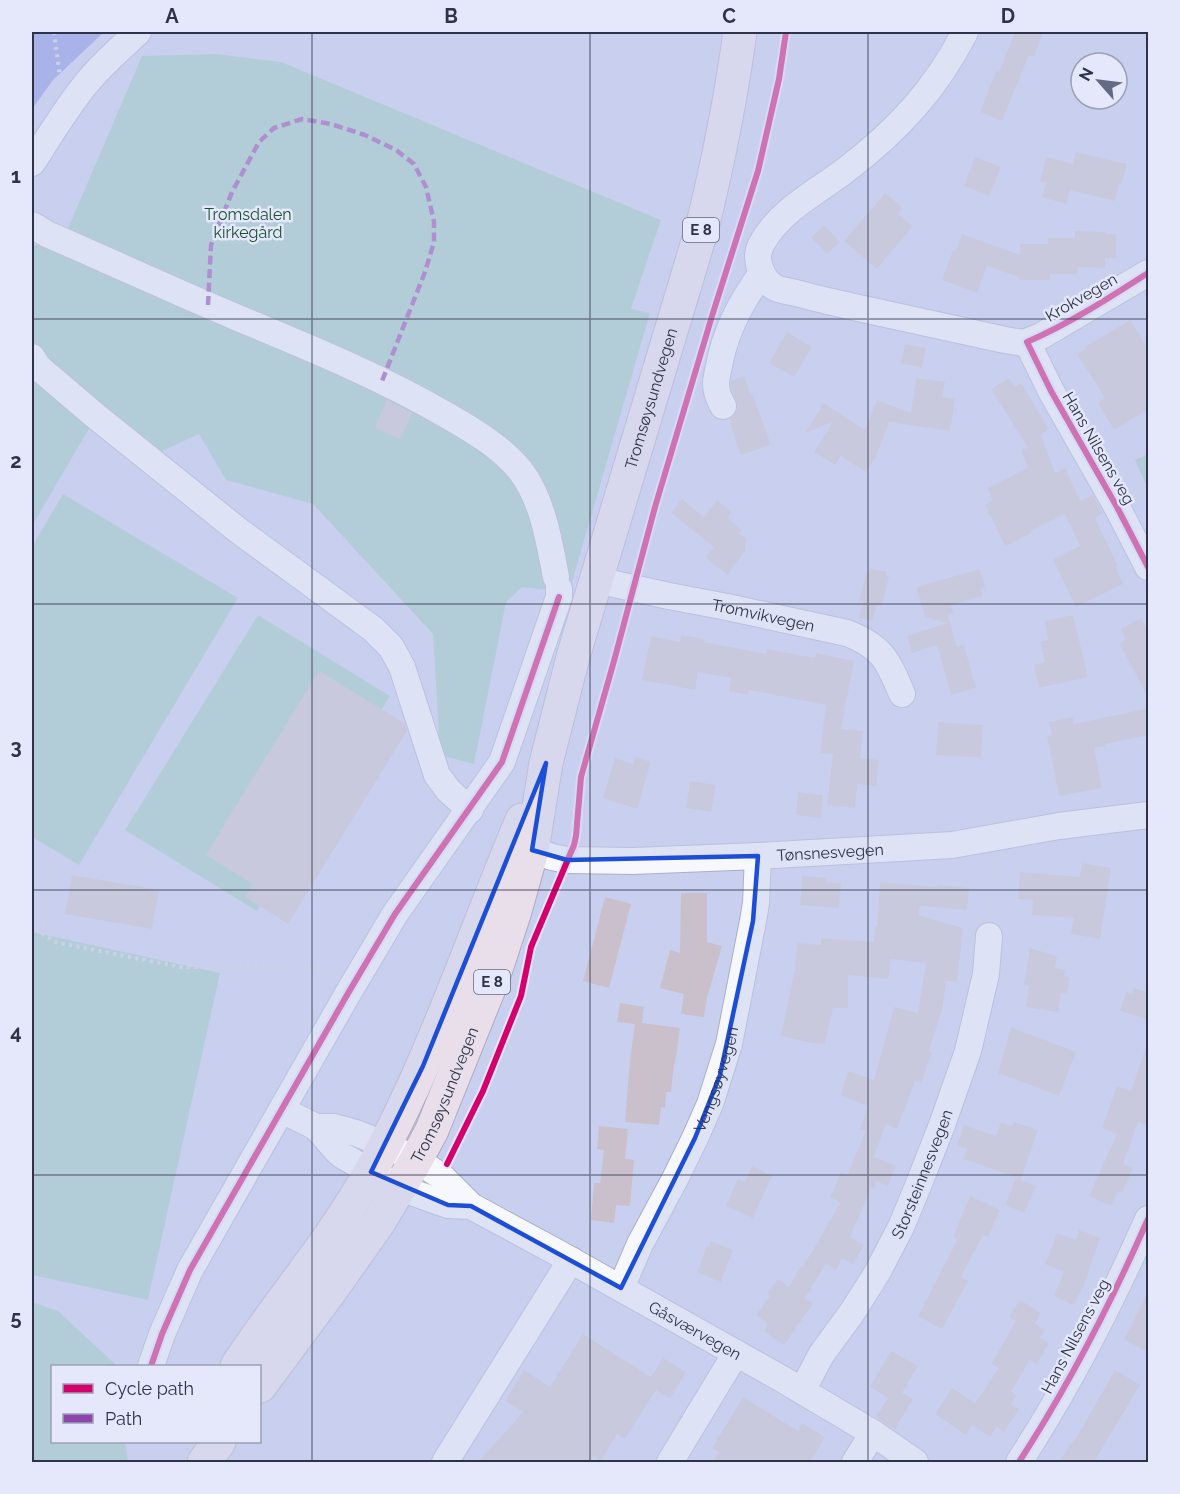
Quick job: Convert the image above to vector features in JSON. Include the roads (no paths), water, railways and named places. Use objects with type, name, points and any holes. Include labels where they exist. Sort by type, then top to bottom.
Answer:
[{"type":"highway","name":"Tromsøysundvegen","points":[[238,1365],[352,1204],[378,1159],[403,1112],[453,996],[521,849],[573,657],[702,228],[719,159],[740,32]]},
{"type":"highway","name":"Tromsøysundvegen","points":[[261,1385],[331,1290],[400,1188],[432,1130],[492,981],[515,911],[521,849]]},
{"type":"highway","points":[[185,1462],[194,1443]]},
{"type":"highway","points":[[204,1462],[218,1443]]},
{"type":"street","points":[[32,163],[85,85],[138,32]]},
{"type":"street","points":[[964,32],[926,94],[894,130],[846,170],[802,201],[772,229],[758,253],[760,267],[766,279],[778,289],[1005,340],[1027,342]]},
{"type":"street","points":[[32,225],[47,234],[342,362],[469,428],[506,454],[522,472],[538,502],[558,588],[502,762],[395,914],[351,987],[190,1270],[162,1334],[151,1365]]},
{"type":"street","points":[[723,406],[718,397],[716,383],[721,352],[750,289],[762,273]]},
{"type":"street","name":"Krokvegen","points":[[1027,342],[1149,273]]},
{"type":"street","name":"Hans Nilsens veg","points":[[1027,342],[1046,381],[1149,567]]},
{"type":"street","points":[[32,357],[38,367],[98,418],[239,531],[374,629],[391,647],[402,667],[437,775],[448,790],[470,810]]},
{"type":"street","name":"Tromvikvegen","points":[[596,580],[847,633],[865,641],[884,656],[902,694]]},
{"type":"street","name":"Tønsnesvegen","points":[[521,849],[567,861],[633,861],[952,846],[1059,826],[1149,815]]},
{"type":"street","name":"Vengsøyvegen","points":[[621,1288],[640,1244],[695,1138],[720,1075],[733,1029],[753,921],[758,856]]},
{"type":"street","name":"Storsteinnesvegen","points":[[802,1391],[821,1355],[877,1273],[894,1242],[914,1196],[968,1051],[986,974],[989,936]]},
{"type":"street","points":[[282,1110],[316,1127],[334,1127],[378,1159]]},
{"type":"street","name":"Gåsværvegen","points":[[378,1159],[416,1161],[441,1176],[471,1206],[802,1391],[915,1462]]},
{"type":"street","name":"Gåsværvegen","points":[[378,1159],[400,1188],[448,1205],[471,1206]]},
{"type":"street","name":"Hans Nilsens veg","points":[[1019,1462],[1075,1370],[1102,1320],[1149,1219]]},
{"type":"street","points":[[445,1462],[571,1260]]},
{"type":"street","points":[[670,1462],[736,1353]]},
{"type":"street","points":[[855,1462],[873,1434]]},
{"type":"water","points":[[32,32],[104,32],[53,80],[32,109]]},
{"type":"park label","name":"Tromsdalen kirkegård","points":[[248,223]]}]
